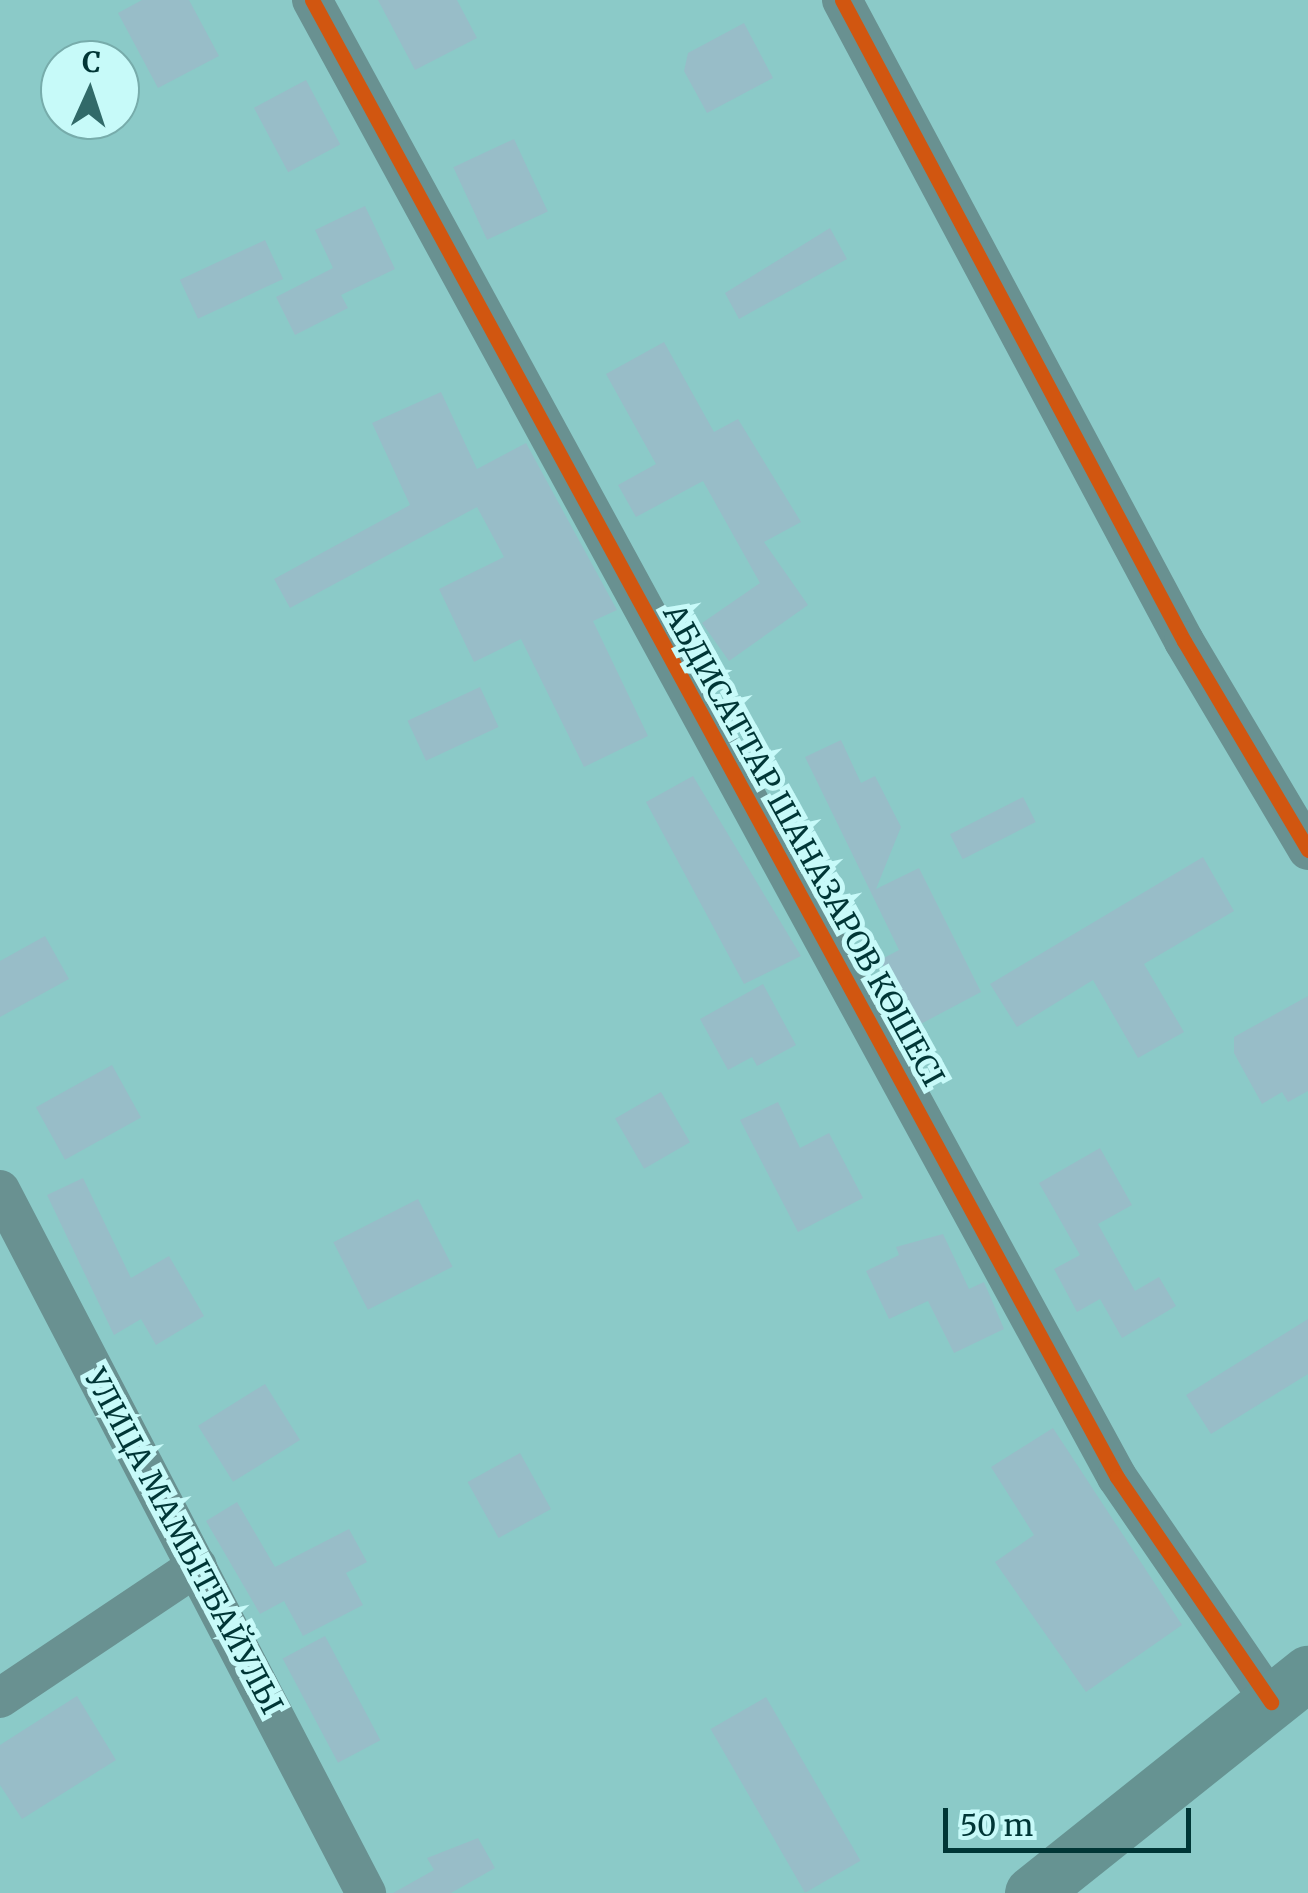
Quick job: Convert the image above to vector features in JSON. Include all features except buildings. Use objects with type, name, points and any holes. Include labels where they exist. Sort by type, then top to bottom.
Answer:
[{"type":"highway","points":[[1032,1893],[1290,1688]]},
{"type":"street","name":"АБДИСАТТАР ШАНАЗАРОВ КӨШЕСІ","points":[[312,0],[1117,1477],[1290,1688]]},
{"type":"street","points":[[842,0],[1184,641],[1308,850]]},
{"type":"street","name":"УЛИЦА МАМЫТБАЙУЛЫ","points":[[0,1190],[11,1236],[197,1566],[366,1893]]},
{"type":"street","points":[[0,1698],[197,1566]]},
{"type":"cycle path","points":[[312,0],[1117,1477],[1271,1702]]},
{"type":"cycle path","points":[[842,0],[1184,641],[1308,850]]}]
